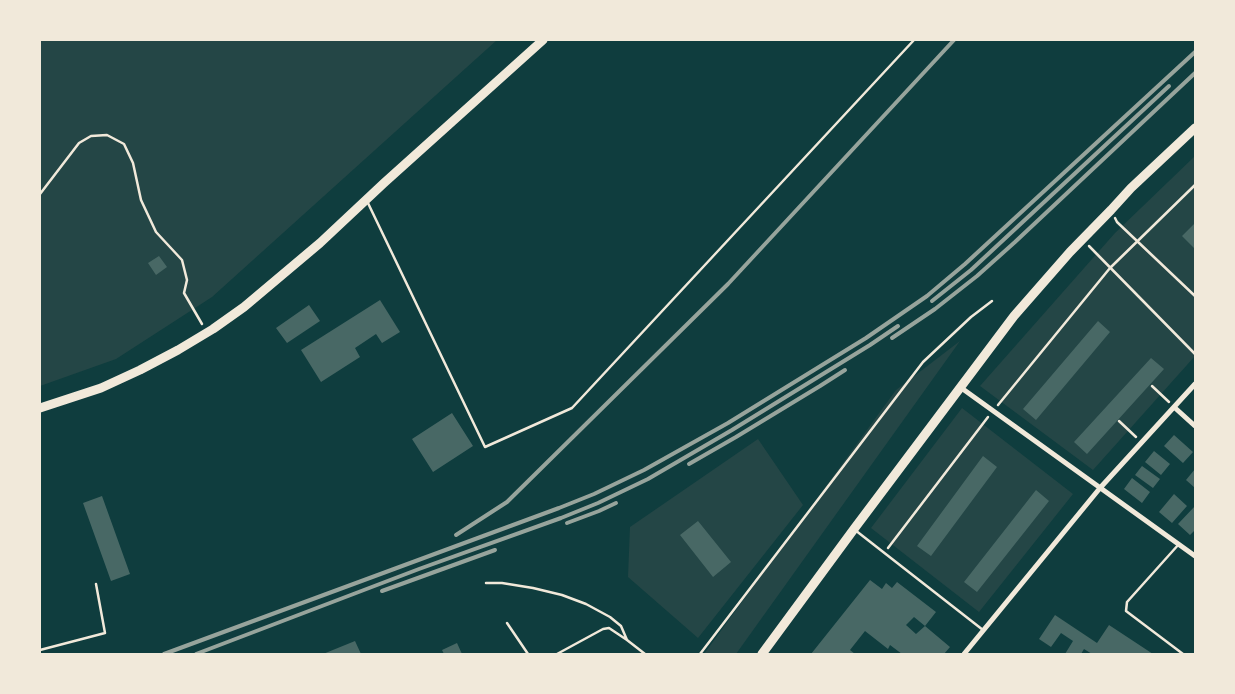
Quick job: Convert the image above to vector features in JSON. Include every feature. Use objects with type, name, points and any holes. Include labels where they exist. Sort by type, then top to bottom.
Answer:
[{"type":"main road","points":[[40,408],[109,384],[140,370],[178,350],[244,307],[320,243],[543,40]]},
{"type":"main road","points":[[762,654],[1014,316],[1131,188],[1195,128]]},
{"type":"street","points":[[964,654],[1100,488],[1195,384]]},
{"type":"street","points":[[960,387],[1195,556]]},
{"type":"street","points":[[1174,407],[1195,426]]},
{"type":"lane","points":[[366,200],[485,447],[572,408],[914,40]]},
{"type":"lane","points":[[854,529],[983,630]]},
{"type":"lane","points":[[1179,544],[1127,602],[1126,611],[1183,654]]},
{"type":"lane","points":[[486,583],[502,583],[533,588],[562,595],[586,604],[610,617],[620,626],[627,640]]},
{"type":"lane","points":[[40,650],[105,633],[96,584]]},
{"type":"lane","points":[[507,623],[528,654]]},
{"type":"lane","points":[[557,654],[603,629],[609,628],[645,654]]},
{"type":"path","points":[[40,194],[79,143],[91,136],[107,136],[124,144],[133,163],[140,200],[156,232],[182,260],[187,280],[184,293],[207,332]]},
{"type":"path","points":[[884,553],[993,411],[1110,268],[1195,185]]},
{"type":"path","points":[[1111,210],[1117,222],[1195,296]]},
{"type":"path","points":[[1083,239],[1195,354]]},
{"type":"path","points":[[700,654],[923,362],[971,317],[992,301]]},
{"type":"path","points":[[1152,386],[1174,407]]},
{"type":"path","points":[[1119,420],[1142,442]]},
{"type":"shaded area","points":[[40,40],[497,40],[212,297],[116,359],[40,386]]},
{"type":"shaded area","points":[[1195,156],[1195,356],[1093,470],[980,386],[1115,233]]},
{"type":"shaded area","points":[[960,341],[736,654],[704,654],[896,390]]},
{"type":"shaded area","points":[[962,408],[1073,494],[979,612],[871,528]]},
{"type":"shaded area","points":[[758,439],[803,505],[698,638],[628,577],[630,527]]},
{"type":"building","points":[[1195,223],[1195,246],[1194,248],[1182,236]]},
{"type":"building","points":[[159,256],[167,267],[156,275],[148,263]]},
{"type":"building","points":[[380,300],[400,332],[382,343],[376,334],[355,348],[360,357],[321,382],[301,350]]},
{"type":"building","points":[[309,305],[320,321],[287,343],[276,328]]},
{"type":"building","points":[[1098,321],[1110,332],[1036,420],[1023,409]]},
{"type":"building","points":[[1151,358],[1164,369],[1087,454],[1074,442]]},
{"type":"building","points":[[452,413],[473,446],[433,472],[412,439]]},
{"type":"building","points":[[1174,435],[1193,452],[1183,463],[1164,446]]},
{"type":"building","points":[[1154,451],[1170,464],[1161,475],[1145,462]]},
{"type":"building","points":[[983,456],[997,467],[931,556],[917,546]]},
{"type":"building","points":[[1142,466],[1160,479],[1153,488],[1135,475]]},
{"type":"building","points":[[1195,469],[1195,488],[1186,480]]},
{"type":"building","points":[[1132,478],[1150,492],[1142,503],[1124,489]]},
{"type":"building","points":[[1036,490],[1049,501],[977,592],[964,582]]},
{"type":"building","points":[[1174,494],[1187,506],[1172,523],[1159,512]]},
{"type":"building","points":[[102,496],[130,574],[111,581],[83,503]]},
{"type":"building","points":[[1195,506],[1195,530],[1190,535],[1178,524]]},
{"type":"building","points":[[698,521],[731,562],[713,577],[680,535]]},
{"type":"building","points":[[870,580],[882,589],[886,583],[892,588],[897,582],[936,612],[925,626],[950,647],[944,654],[902,654],[890,645],[888,649],[865,631],[850,650],[855,654],[811,654]],"holes":[[[914,617],[925,626],[916,634],[906,625]]]},
{"type":"building","points":[[1055,615],[1097,643],[1109,625],[1153,654],[1092,654],[1084,649],[1081,654],[1065,654],[1073,641],[1061,633],[1051,647],[1039,639]]},
{"type":"building","points":[[355,641],[361,654],[323,654]]},
{"type":"building","points":[[457,643],[462,654],[444,654],[442,650]]},
{"type":"railway","points":[[456,535],[507,502],[728,284],[954,40]]},
{"type":"railway","points":[[164,654],[594,494],[644,470],[728,423],[866,338],[927,296],[965,264],[1195,52]]},
{"type":"railway","points":[[892,338],[935,309],[977,276],[1195,73]]},
{"type":"railway","points":[[932,301],[971,270],[1169,86]]},
{"type":"railway","points":[[196,654],[598,503],[648,479],[732,430],[898,326]]},
{"type":"railway","points":[[689,464],[845,370]]},
{"type":"railway","points":[[567,523],[616,503]]},
{"type":"railway","points":[[382,591],[495,550]]}]
